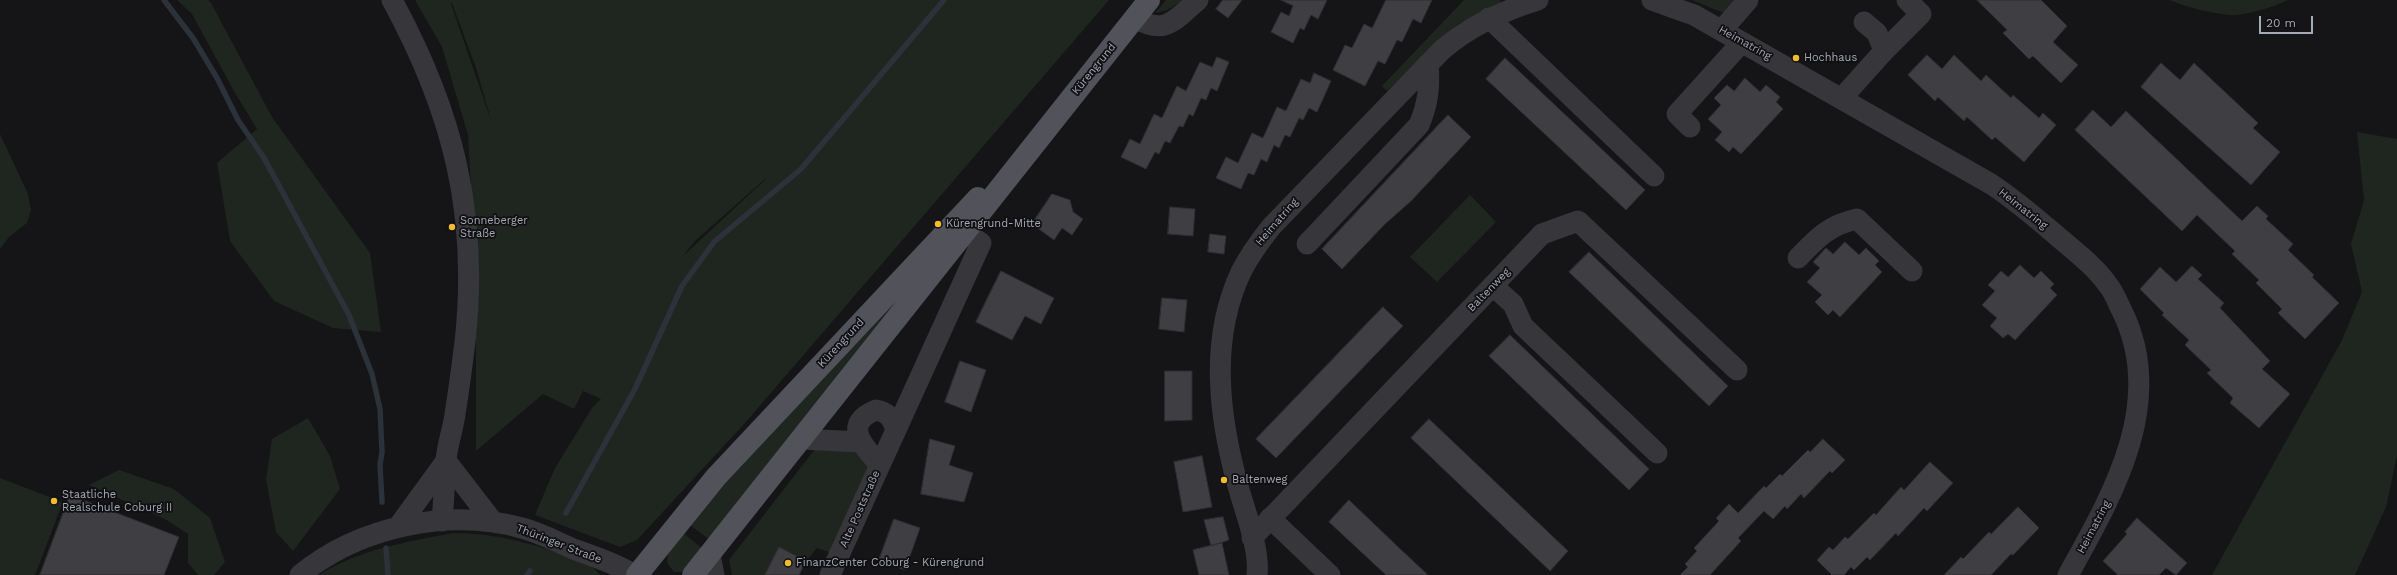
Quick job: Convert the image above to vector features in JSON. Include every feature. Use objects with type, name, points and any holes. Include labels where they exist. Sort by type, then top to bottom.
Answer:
[{"type":"main road","name":"Kürengrund","points":[[636,575],[716,477],[960,228],[1054,120],[1149,0]]},
{"type":"main road","name":"Kürengrund","points":[[693,575],[712,565],[801,439],[960,228]]},
{"type":"street","points":[[392,0],[427,69],[453,144],[460,175],[468,248],[468,286],[465,341],[455,414],[446,461],[449,521]]},
{"type":"street","points":[[1135,18],[1154,27],[1165,25],[1177,18],[1198,0]]},
{"type":"street","name":"Heimatring","points":[[1258,575],[1252,538],[1224,426],[1220,382],[1220,351],[1229,307],[1241,273],[1254,250],[1271,227],[1454,39],[1489,18],[1509,9],[1538,0]]},
{"type":"street","name":"Heimatring","points":[[1652,0],[1694,15],[1722,30],[2014,200],[2071,248],[2106,281],[2130,326],[2137,352],[2140,392],[2133,432],[2111,496],[2068,575]]},
{"type":"street","points":[[1722,30],[1748,0]]},
{"type":"street","points":[[1841,99],[1884,51],[1921,14],[1907,0]]},
{"type":"street","points":[[1489,18],[1654,176]]},
{"type":"street","points":[[1864,22],[1877,33],[1884,51]]},
{"type":"street","points":[[1690,127],[1677,114],[1742,42]]},
{"type":"street","points":[[1306,244],[1419,125],[1426,109],[1430,91],[1428,64]]},
{"type":"street","points":[[1798,258],[1823,232],[1842,222],[1857,219],[1912,271]]},
{"type":"street","name":"Baltenweg","points":[[1252,538],[1542,234],[1578,221],[1737,370]]},
{"type":"street","name":"Alte Poststraße","points":[[830,575],[981,243],[960,228]]},
{"type":"street","points":[[1493,286],[1513,304],[1523,326],[1657,453]]},
{"type":"street","points":[[801,439],[860,442],[857,435],[861,421],[876,410],[888,414],[892,419],[896,430]]},
{"type":"street","name":"Alte Poststraße","points":[[860,442],[880,465]]},
{"type":"street","points":[[446,461],[493,522]]},
{"type":"street","points":[[398,527],[446,461]]},
{"type":"street","points":[[1270,518],[1330,575]]},
{"type":"street","name":"Thüringer Straße","points":[[300,575],[365,537],[398,527],[449,521],[493,522],[523,528],[636,575]]},
{"type":"shaded area","points":[[177,0],[208,0],[211,3],[272,117],[370,253],[381,332],[333,328],[274,301],[230,241],[217,163],[257,129],[235,93],[192,14]]},
{"type":"shaded area","points":[[415,0],[1109,0],[745,423],[637,540],[620,547],[535,515],[555,468],[592,408],[601,399],[583,391],[574,409],[543,394],[476,451],[476,274],[468,135],[442,47]],"holes":[[[452,3],[476,68],[492,123],[451,4]],[[766,179],[683,256],[695,241]]]},
{"type":"shaded area","points":[[1166,0],[1184,0],[1167,10],[1155,13]]},
{"type":"shaded area","points":[[1464,0],[1500,0],[1504,6],[1458,24],[1387,91],[1382,86]]},
{"type":"shaded area","points":[[1692,0],[1738,0],[1726,14]]},
{"type":"shaded area","points":[[2169,0],[2288,0],[2259,10],[2243,14],[2229,15],[2198,9]]},
{"type":"shaded area","points":[[2357,132],[2397,139],[2397,456],[2386,507],[2355,575],[2212,575],[2342,340],[2362,292],[2351,244],[2364,200]]},
{"type":"shaded area","points":[[0,134],[28,194],[31,210],[27,223],[9,237],[0,249]]},
{"type":"shaded area","points":[[1470,195],[1496,222],[1437,282],[1410,257]]},
{"type":"shaded area","points":[[919,274],[710,540],[690,525],[710,499]]},
{"type":"shaded area","points":[[308,418],[330,456],[340,489],[293,551],[276,532],[266,479],[272,439]]},
{"type":"shaded area","points":[[815,449],[861,452],[870,472],[832,553],[817,548],[806,561],[779,547],[765,575],[732,575],[729,560]]},
{"type":"shaded area","points":[[119,470],[174,489],[210,518],[225,562],[214,575],[198,575],[188,563],[188,534],[165,519],[89,485]]},
{"type":"shaded area","points":[[0,478],[63,502],[35,575],[0,575]]},
{"type":"shaded area","points":[[682,532],[704,550],[683,572],[674,572],[667,563],[668,554]]},
{"type":"shaded area","points":[[453,533],[487,535],[534,545],[582,560],[590,564],[600,575],[319,575],[335,566],[367,553],[401,543]]},
{"type":"building","points":[[1223,0],[1242,0],[1228,18],[1216,9]]},
{"type":"building","points":[[1281,0],[1327,0],[1318,19],[1311,15],[1304,30],[1300,28],[1293,43],[1271,32],[1281,12],[1289,16],[1293,6]]},
{"type":"building","points":[[1386,0],[1432,0],[1421,23],[1413,19],[1402,42],[1397,40],[1385,64],[1378,61],[1365,86],[1333,70],[1345,45],[1352,48],[1364,24],[1372,28]]},
{"type":"building","points":[[1977,0],[2041,0],[2067,26],[2053,42],[2078,65],[2061,83],[2033,56],[2029,59],[2003,33],[2007,30]]},
{"type":"building","points":[[1927,55],[1942,69],[1954,55],[1981,81],[1986,75],[2011,98],[2013,95],[2039,118],[2043,113],[2056,125],[2024,162],[1995,137],[1992,140],[1967,117],[1964,121],[1938,97],[1935,101],[1908,75]]},
{"type":"building","points":[[1217,57],[1229,62],[1217,91],[1211,88],[1206,100],[1201,98],[1193,116],[1189,114],[1183,127],[1179,126],[1170,143],[1165,141],[1159,154],[1155,152],[1146,169],[1121,157],[1130,139],[1140,144],[1154,114],[1162,118],[1177,86],[1186,91],[1200,62],[1212,67]]},
{"type":"building","points":[[1505,58],[1645,190],[1626,210],[1486,79]]},
{"type":"building","points":[[2161,63],[2180,80],[2194,63],[2258,123],[2253,128],[2280,152],[2251,185],[2141,87]]},
{"type":"building","points":[[1314,73],[1331,81],[1317,112],[1309,108],[1303,120],[1299,118],[1290,137],[1285,135],[1279,148],[1274,145],[1267,162],[1261,159],[1254,175],[1248,173],[1241,189],[1216,178],[1226,157],[1238,163],[1252,133],[1263,138],[1277,107],[1286,111],[1301,79],[1310,83]]},
{"type":"building","points":[[1745,78],[1760,92],[1766,85],[1780,97],[1776,102],[1783,109],[1741,154],[1733,147],[1729,152],[1715,140],[1722,132],[1708,119],[1721,105],[1714,98],[1727,85],[1734,91]]},
{"type":"building","points":[[2093,110],[2111,127],[2126,111],[2242,221],[2257,206],[2268,216],[2266,219],[2293,244],[2288,250],[2314,275],[2312,277],[2339,303],[2305,339],[2278,313],[2282,309],[2256,283],[2259,280],[2232,254],[2235,251],[2197,215],[2182,231],[2075,130]]},
{"type":"building","points":[[1448,115],[1471,137],[1411,201],[1385,224],[1342,269],[1322,249]]},
{"type":"building","points":[[1052,194],[1070,200],[1073,212],[1083,219],[1072,235],[1062,228],[1054,240],[1032,224]]},
{"type":"building","points":[[1170,207],[1195,209],[1193,236],[1168,234]]},
{"type":"building","points":[[1210,234],[1226,236],[1224,254],[1208,252]]},
{"type":"building","points":[[1845,242],[1859,255],[1866,248],[1879,261],[1875,265],[1882,272],[1840,317],[1833,310],[1828,315],[1815,302],[1822,295],[1807,282],[1820,268],[1813,262],[1826,248],[1833,254]]},
{"type":"building","points":[[1589,252],[1728,386],[1709,406],[1569,272]]},
{"type":"building","points":[[2020,265],[2034,278],[2041,271],[2054,284],[2050,288],[2057,295],[2015,340],[2008,334],[2003,338],[1990,326],[1997,318],[1982,305],[1995,291],[1988,285],[2001,271],[2008,277]]},
{"type":"building","points":[[2192,266],[2202,275],[2198,279],[2224,303],[2220,308],[2270,361],[2262,369],[2290,394],[2259,428],[2230,403],[2233,398],[2207,373],[2211,370],[2185,345],[2189,340],[2162,315],[2164,313],[2140,289],[2160,267],[2176,282]]},
{"type":"building","points":[[1001,271],[1054,298],[1041,324],[1025,316],[1012,340],[976,322]]},
{"type":"building","points":[[1162,298],[1187,300],[1184,332],[1159,329]]},
{"type":"building","points":[[1383,307],[1403,326],[1276,458],[1256,439]]},
{"type":"building","points":[[1510,335],[1649,469],[1629,490],[1489,356]]},
{"type":"building","points":[[960,361],[986,370],[971,412],[945,402]]},
{"type":"building","points":[[1165,371],[1192,371],[1192,420],[1165,421]]},
{"type":"building","points":[[1429,419],[1568,551],[1550,571],[1411,438]]},
{"type":"building","points":[[930,439],[955,446],[949,465],[973,473],[964,502],[921,494]]},
{"type":"building","points":[[1823,439],[1845,460],[1832,473],[1830,471],[1804,498],[1801,494],[1787,509],[1785,506],[1773,519],[1764,511],[1738,538],[1741,541],[1710,575],[1680,575],[1688,567],[1685,564],[1697,551],[1694,548],[1719,521],[1716,518],[1729,504],[1738,513],[1764,486],[1766,488],[1780,474],[1782,476],[1808,450],[1810,452]]},
{"type":"building","points":[[1202,456],[1212,507],[1183,512],[1174,462]]},
{"type":"building","points":[[1930,462],[1953,483],[1927,511],[1924,508],[1898,536],[1896,533],[1870,560],[1867,557],[1854,570],[1851,567],[1844,575],[1832,575],[1817,560],[1829,547],[1833,550],[1845,537],[1848,539],[1874,513],[1876,515],[1901,487],[1904,490]]},
{"type":"building","points":[[70,495],[179,537],[164,575],[40,575]]},
{"type":"building","points":[[1349,500],[1428,575],[1386,575],[1329,522]]},
{"type":"building","points":[[2018,507],[2039,528],[2013,555],[2011,554],[1991,575],[1944,575],[1961,557],[1963,559],[1989,532],[1991,534]]},
{"type":"building","points":[[1223,517],[1229,540],[1211,546],[1204,520]]},
{"type":"building","points":[[2137,518],[2187,563],[2176,575],[2166,568],[2159,575],[2118,575],[2103,561],[2127,534],[2125,532]]},
{"type":"building","points":[[894,519],[920,528],[905,570],[879,560]]},
{"type":"building","points":[[1222,543],[1229,575],[1199,575],[1193,550]]},
{"type":"building","name":"FinanzCenter Coburg - Kürengrund","points":[[779,547],[806,561],[799,575],[765,575]]},
{"type":"waterway","points":[[164,0],[193,38],[217,78],[238,120],[264,158],[349,315],[372,374],[380,409],[382,452],[380,465],[382,502]]},
{"type":"waterway","points":[[566,513],[635,389],[682,286],[714,242],[801,169],[944,0]]},
{"type":"waterway","points":[[386,548],[388,575]]},
{"type":"waterway","points":[[527,575],[530,571]]},
{"type":"place","name":"Hochhaus","points":[[1796,58]]},
{"type":"place","name":"Kürengrund-Mitte","points":[[938,224]]},
{"type":"place","name":"Sonneberger Straße","points":[[452,227]]},
{"type":"place","name":"Baltenweg","points":[[1224,480]]},
{"type":"place","name":"Staatliche Realschule Coburg II","points":[[54,501]]},
{"type":"place","name":"FinanzCenter Coburg - Kürengrund","points":[[788,563]]}]
